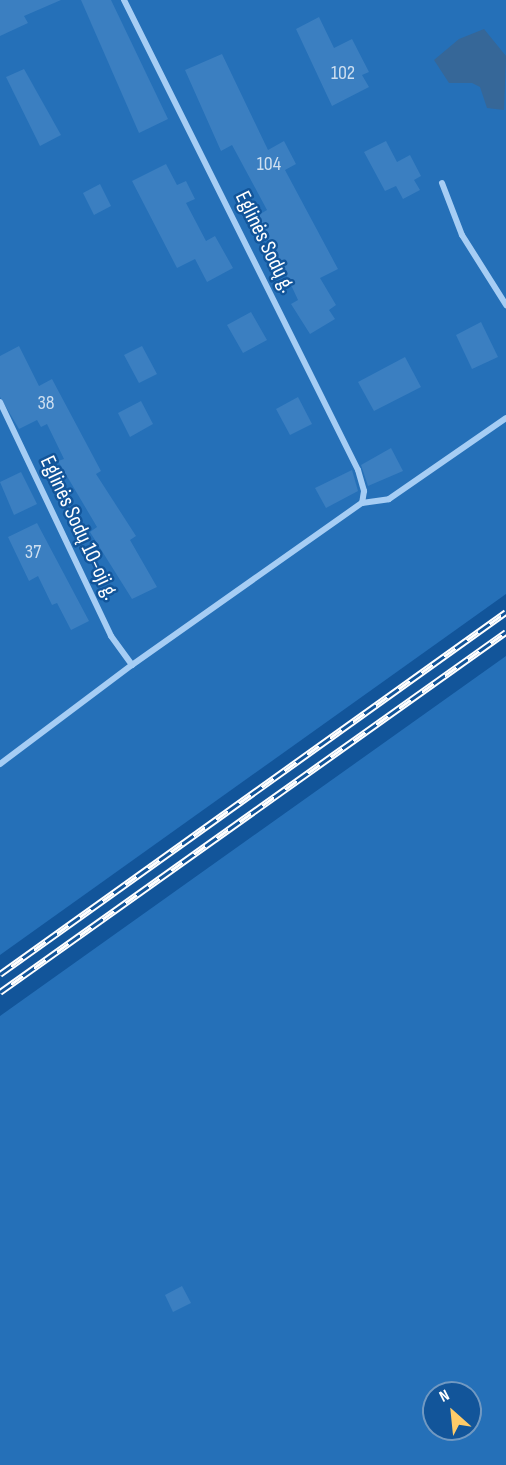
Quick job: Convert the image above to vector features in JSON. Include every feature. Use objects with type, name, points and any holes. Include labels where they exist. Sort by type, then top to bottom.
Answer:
[{"type":"street","name":"Eglinės Sodų g.","points":[[124,0],[358,470],[363,503]]},
{"type":"street","points":[[442,183],[462,235],[506,305]]},
{"type":"street","name":"Eglinės Sodų 10-oji g.","points":[[0,402],[111,636],[132,665]]},
{"type":"street","points":[[0,764],[132,665],[363,503],[389,499],[506,418]]},
{"type":"shaded area","points":[[0,0],[506,0],[506,594],[0,955]]},
{"type":"shaded area","points":[[484,29],[506,56],[504,110],[487,108],[480,87],[472,83],[449,83],[434,60],[459,39]]},
{"type":"shaded area","points":[[506,656],[506,1465],[0,1465],[0,1016]]},
{"type":"building","points":[[0,0],[61,0],[24,16],[28,23],[0,36]]},
{"type":"building","points":[[81,0],[111,0],[168,119],[139,133]]},
{"type":"building","points":[[319,17],[334,48],[352,39],[369,72],[362,75],[369,87],[332,106],[296,29]]},
{"type":"building","points":[[222,54],[268,150],[284,141],[296,164],[285,170],[338,269],[320,278],[336,305],[329,310],[335,319],[310,334],[291,304],[298,300],[279,259],[255,217],[267,210],[232,145],[221,151],[185,70]]},
{"type":"building","points":[[24,69],[61,135],[40,146],[6,77]]},
{"type":"building","points":[[386,141],[397,162],[410,155],[421,176],[414,180],[420,190],[403,199],[396,186],[385,191],[364,152]]},
{"type":"building","points":[[166,164],[177,185],[186,181],[195,199],[186,203],[206,241],[215,236],[233,268],[207,282],[195,259],[177,268],[132,181]]},
{"type":"building","points":[[100,184],[111,206],[94,215],[83,193]]},
{"type":"building","points":[[251,312],[267,340],[243,353],[227,325]]},
{"type":"building","points":[[481,322],[498,357],[472,369],[456,335]]},
{"type":"building","points":[[19,346],[39,386],[52,379],[101,471],[96,474],[136,536],[130,540],[157,587],[132,599],[90,532],[97,527],[58,461],[64,459],[47,424],[41,427],[37,420],[19,429],[0,397],[0,356]]},
{"type":"building","points":[[142,346],[157,374],[139,383],[124,355]]},
{"type":"building","points":[[405,357],[421,387],[374,411],[358,382]]},
{"type":"building","points":[[298,397],[312,424],[290,435],[276,409]]},
{"type":"building","points":[[141,401],[153,424],[130,437],[118,413]]},
{"type":"building","points":[[391,448],[403,471],[368,486],[361,465]]},
{"type":"building","points":[[352,470],[358,491],[326,508],[315,488]]},
{"type":"building","points":[[21,472],[37,504],[14,515],[0,482]]},
{"type":"building","points":[[37,523],[89,621],[71,630],[57,603],[52,605],[38,576],[29,581],[8,537]]},
{"type":"building","points":[[182,1286],[191,1303],[173,1312],[165,1295]]},
{"type":"railway","points":[[0,974],[506,612]]},
{"type":"railway","points":[[0,992],[506,632]]}]
